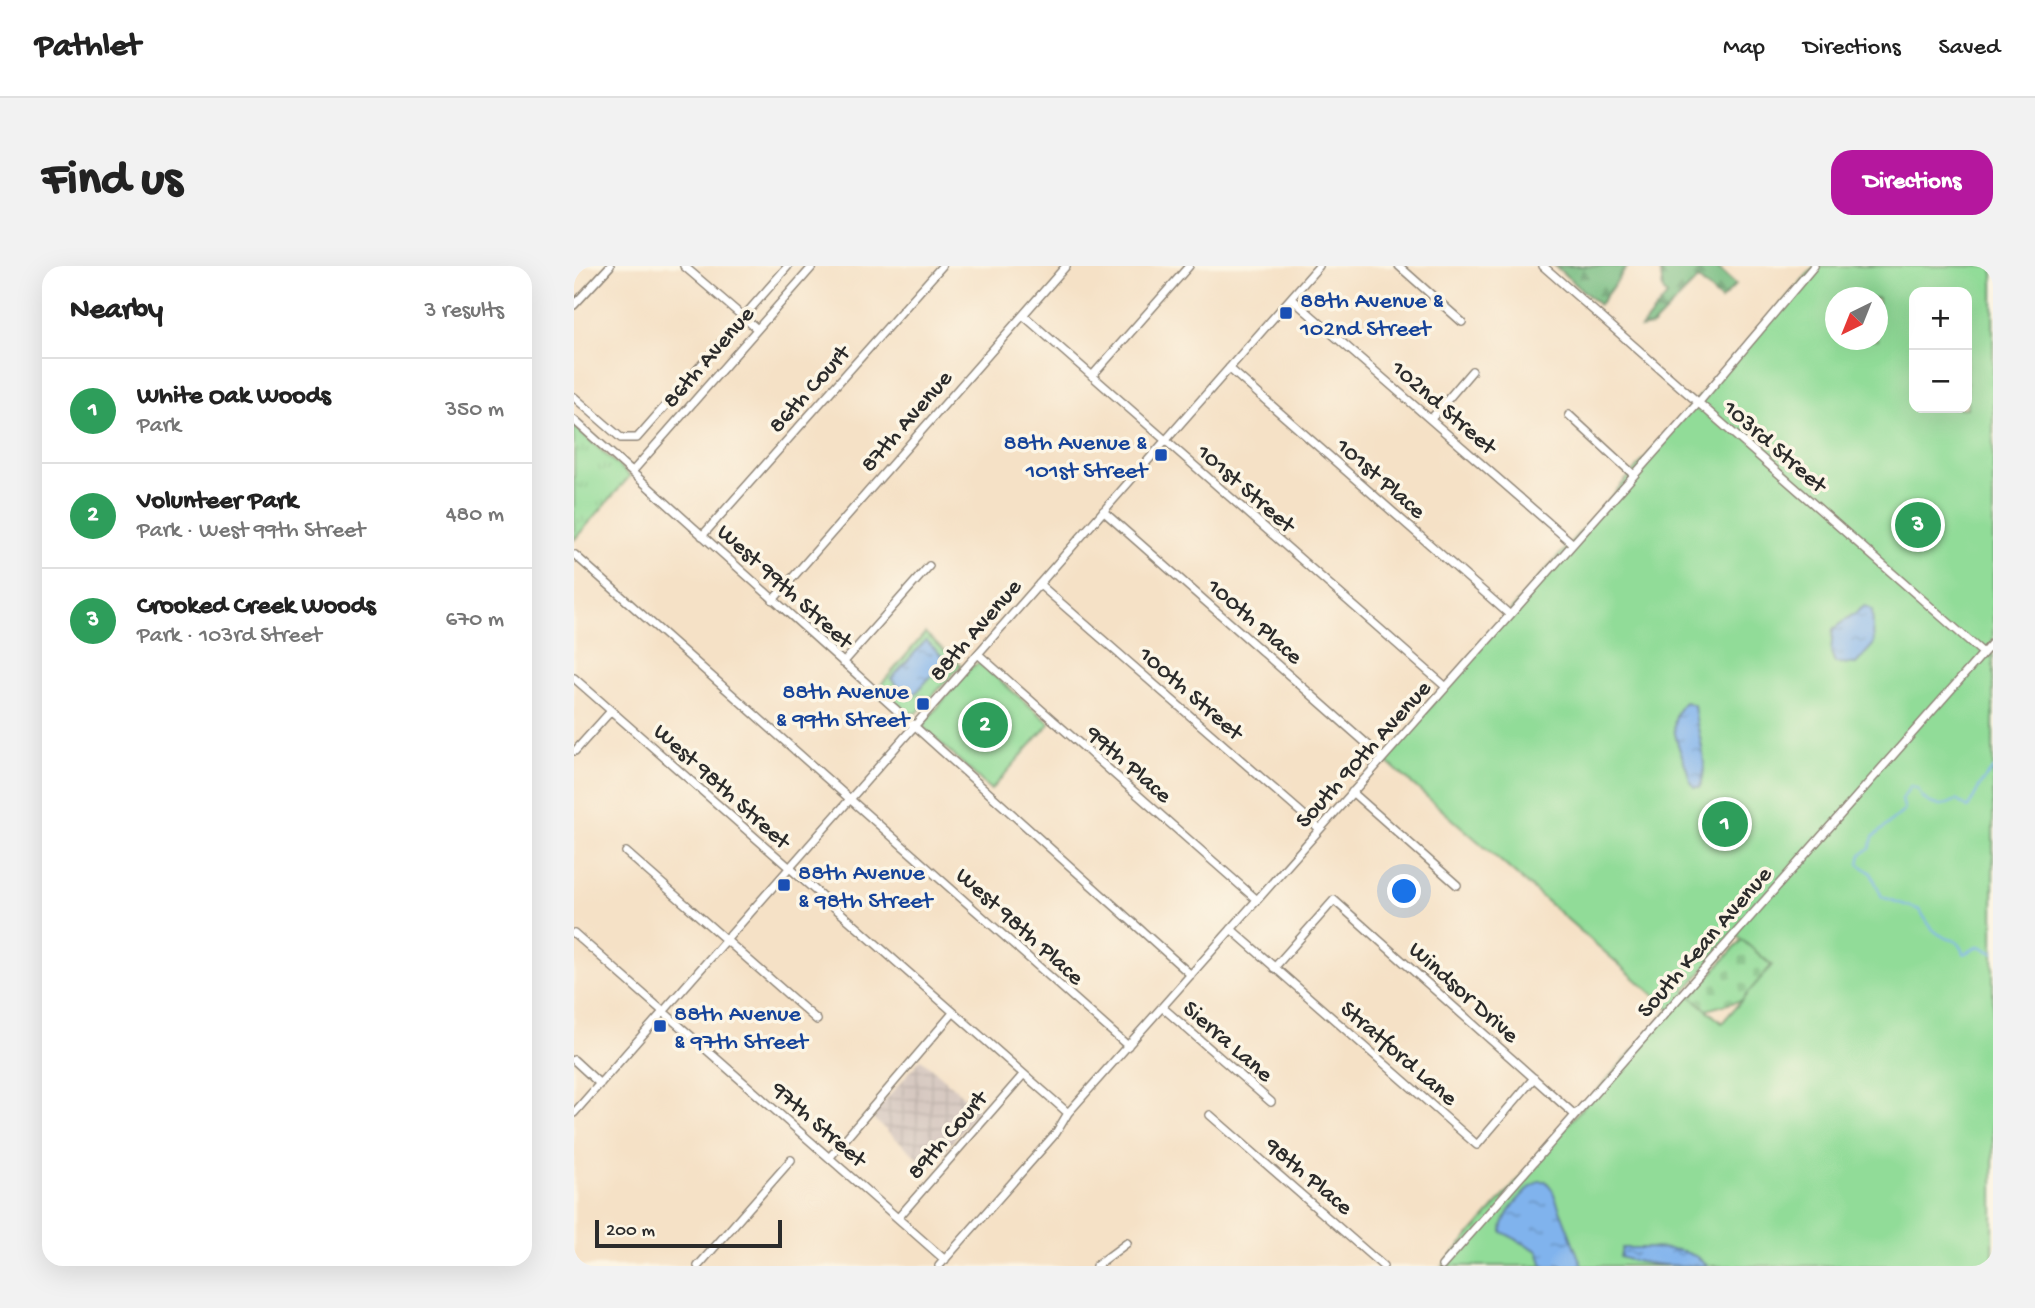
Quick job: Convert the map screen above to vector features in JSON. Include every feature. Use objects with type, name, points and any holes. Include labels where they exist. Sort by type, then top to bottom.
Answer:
[{"type":"street","points":[[574,305],[610,266]]},
{"type":"street","points":[[684,266],[756,328]]},
{"type":"street","points":[[574,397],[621,438],[631,440],[640,435],[788,266]]},
{"type":"street","name":"86th Avenue","points":[[632,472],[813,266]]},
{"type":"street","name":"86th Court","points":[[702,536],[942,266]]},
{"type":"street","name":"87th Avenue","points":[[773,600],[1066,266]]},
{"type":"street","points":[[1092,376],[1189,266]]},
{"type":"street","name":"88th Avenue","points":[[574,1113],[1319,266]]},
{"type":"street","points":[[1399,266],[1462,322]]},
{"type":"street","name":"103rd Street","points":[[1543,266],[1983,653]]},
{"type":"street","name":"South 90th Avenue","points":[[942,1263],[1056,1133],[1068,1113],[1699,402],[1814,266]]},
{"type":"street","name":"102nd Street","points":[[1291,298],[1573,544]]},
{"type":"street","name":"101st Street","points":[[1023,316],[1446,687]]},
{"type":"street","name":"101st Place","points":[[1229,368],[1510,615]]},
{"type":"street","points":[[1431,419],[1472,371]]},
{"type":"street","points":[[1569,415],[1634,475]]},
{"type":"street","name":"West 99th Street","points":[[574,421],[1191,975]]},
{"type":"street","name":"100th Place","points":[[1103,511],[1383,758]]},
{"type":"street","name":"West 98th Place","points":[[575,555],[1128,1046]]},
{"type":"street","points":[[844,663],[929,566]]},
{"type":"street","name":"100th Street","points":[[1039,584],[1320,830]]},
{"type":"street","name":"South Kean Avenue","points":[[1442,1266],[1993,642]]},
{"type":"street","name":"99th Place","points":[[978,654],[1257,900]]},
{"type":"street","name":"West 98th Street","points":[[574,678],[1068,1113]]},
{"type":"street","points":[[575,751],[611,711]]},
{"type":"street","points":[[1352,792],[1457,885]]},
{"type":"street","points":[[626,852],[817,1020]]},
{"type":"street","name":"Windsor Drive","points":[[1274,968],[1334,900],[1575,1115]]},
{"type":"street","name":"Stratford Lane","points":[[1231,929],[1477,1146],[1534,1078]]},
{"type":"street","name":"97th Street","points":[[574,933],[830,1157],[898,1218],[942,1263]]},
{"type":"street","name":"Sierra Lane","points":[[1162,1007],[1271,1102]]},
{"type":"street","points":[[830,1157],[953,1013]]},
{"type":"street","points":[[574,1060],[600,1084]]},
{"type":"street","name":"89th Court","points":[[898,1218],[1023,1075]]},
{"type":"street","name":"98th Place","points":[[1210,1115],[1383,1266]]},
{"type":"street","points":[[698,1266],[791,1160]]},
{"type":"street","points":[[1096,1266],[1128,1243]]},
{"type":"shaded area","points":[[921,1059],[980,1110],[930,1168],[871,1117]]},
{"type":"green space","points":[[1555,266],[1628,266],[1599,305]]},
{"type":"green space","points":[[1660,266],[1716,266],[1736,284],[1721,300],[1698,279],[1652,326],[1641,328],[1667,296],[1663,290]]},
{"type":"green space","points":[[1815,266],[1993,266],[1993,642],[1987,649],[1993,654],[1993,1266],[1442,1266],[1670,1009],[1386,761],[1480,645]],"holes":[[[1735,934],[1772,965],[1722,1023],[1685,991]]]},
{"type":"green space","points":[[574,426],[630,476],[574,540]]},
{"type":"green space","points":[[925,633],[961,665],[917,713],[909,714],[878,688]]},
{"type":"green space","points":[[979,663],[1050,723],[991,790],[922,726],[970,668]]},
{"type":"green space","points":[[1742,939],[1794,986],[1706,1010],[1691,997]]},
{"type":"water","points":[[1865,606],[1872,610],[1874,644],[1856,664],[1835,663],[1831,652],[1833,629]]},
{"type":"water","points":[[926,640],[946,660],[911,698],[891,679]]},
{"type":"water","points":[[1685,702],[1694,705],[1702,746],[1704,767],[1700,787],[1694,787],[1690,781],[1675,731],[1678,711]]},
{"type":"water","points":[[1539,1181],[1546,1181],[1552,1189],[1582,1266],[1543,1266],[1538,1251],[1502,1232],[1505,1218],[1510,1211],[1527,1190]]},
{"type":"water","points":[[1622,1248],[1679,1250],[1700,1259],[1708,1266],[1663,1265],[1630,1260],[1620,1257]]},
{"type":"waterway","points":[[1993,769],[1982,782],[1968,808],[1956,800],[1934,804],[1924,799],[1918,789],[1910,786],[1902,800],[1905,810],[1873,837],[1870,849],[1861,854],[1859,864],[1871,873],[1882,897],[1920,910],[1934,931],[1957,941],[1964,954],[1980,946],[1993,953]]},
{"type":"place","name":"88th Avenue & 102nd Street","points":[[1286,313]]},
{"type":"place","name":"88th Avenue & 101st Street","points":[[1161,455]]},
{"type":"place","name":"Crooked Creek Woods","points":[[1918,525]]},
{"type":"place","name":"88th Avenue & 99th Street","points":[[923,704]]},
{"type":"place","name":"Volunteer Park","points":[[985,725]]},
{"type":"place","name":"White Oak Woods","points":[[1725,824]]},
{"type":"place","name":"88th Avenue & 98th Street","points":[[784,885]]},
{"type":"place","name":"88th Avenue & 97th Street","points":[[660,1026]]}]
